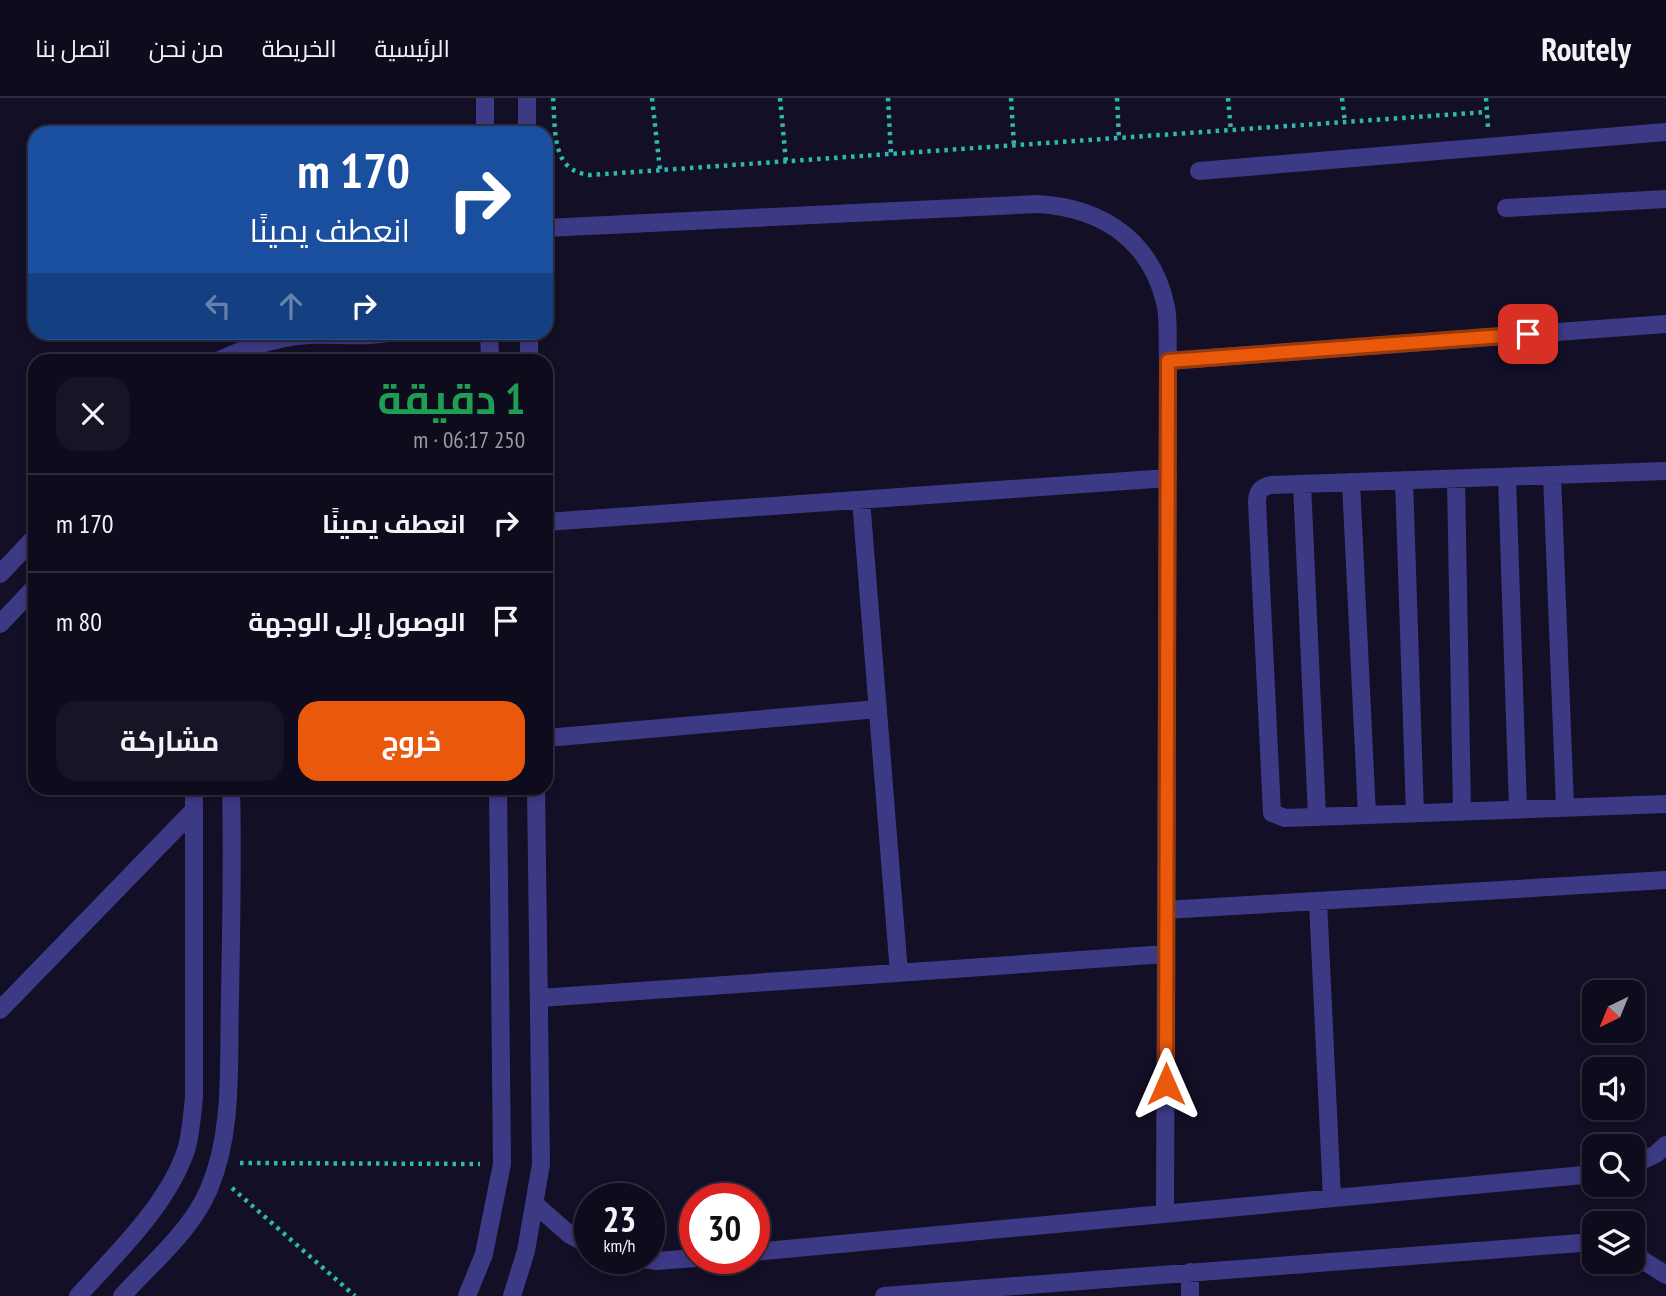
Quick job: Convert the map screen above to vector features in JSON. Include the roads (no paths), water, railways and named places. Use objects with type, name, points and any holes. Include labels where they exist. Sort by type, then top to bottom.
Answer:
[{"type":"street","points":[[485,98],[485,126]]},
{"type":"street","points":[[527,98],[527,126]]},
{"type":"street","points":[[1199,172],[1666,132]]},
{"type":"street","points":[[1506,208],[1666,199]]},
{"type":"street","points":[[553,228],[1038,204],[1063,205],[1089,212],[1112,224],[1132,241],[1148,261],[1160,284],[1166,309],[1168,361],[1165,1214]]},
{"type":"street","points":[[1168,361],[1666,324]]},
{"type":"street","points":[[236,354],[274,340]]},
{"type":"street","points":[[1666,471],[1271,485],[1263,487],[1257,494],[1270,806],[1278,818],[1666,804]]},
{"type":"street","points":[[1552,475],[1565,807]]},
{"type":"street","points":[[1507,477],[1518,809]]},
{"type":"street","points":[[553,522],[1168,478]]},
{"type":"street","points":[[1456,479],[1462,811]]},
{"type":"street","points":[[1404,480],[1415,813]]},
{"type":"street","points":[[1351,482],[1367,815]]},
{"type":"street","points":[[1302,484],[1317,817]]},
{"type":"street","points":[[861,500],[899,973]]},
{"type":"street","points":[[0,574],[28,544]]},
{"type":"street","points":[[0,624],[28,594]]},
{"type":"street","points":[[553,737],[878,709]]},
{"type":"street","points":[[78,1296],[138,1229],[164,1192],[187,1148],[194,1098],[194,795]]},
{"type":"street","points":[[122,1296],[184,1227],[208,1191],[227,1118],[232,850],[230,795]]},
{"type":"street","points":[[467,1296],[484,1254],[502,1164],[498,795]]},
{"type":"street","points":[[512,1296],[536,1205],[541,1136],[536,795]]},
{"type":"street","points":[[0,1010],[194,810]]},
{"type":"street","points":[[1166,910],[1666,880]]},
{"type":"street","points":[[1318,901],[1332,1198]]},
{"type":"street","points":[[540,998],[1166,954]]},
{"type":"street","points":[[1645,1159],[1666,1145]]},
{"type":"street","points":[[770,1251],[1582,1175]]},
{"type":"street","points":[[536,1205],[574,1237]]},
{"type":"street","points":[[884,1296],[1582,1243]]},
{"type":"street","points":[[1645,1262],[1666,1275]]},
{"type":"street","points":[[1190,1272],[1190,1296]]}]
